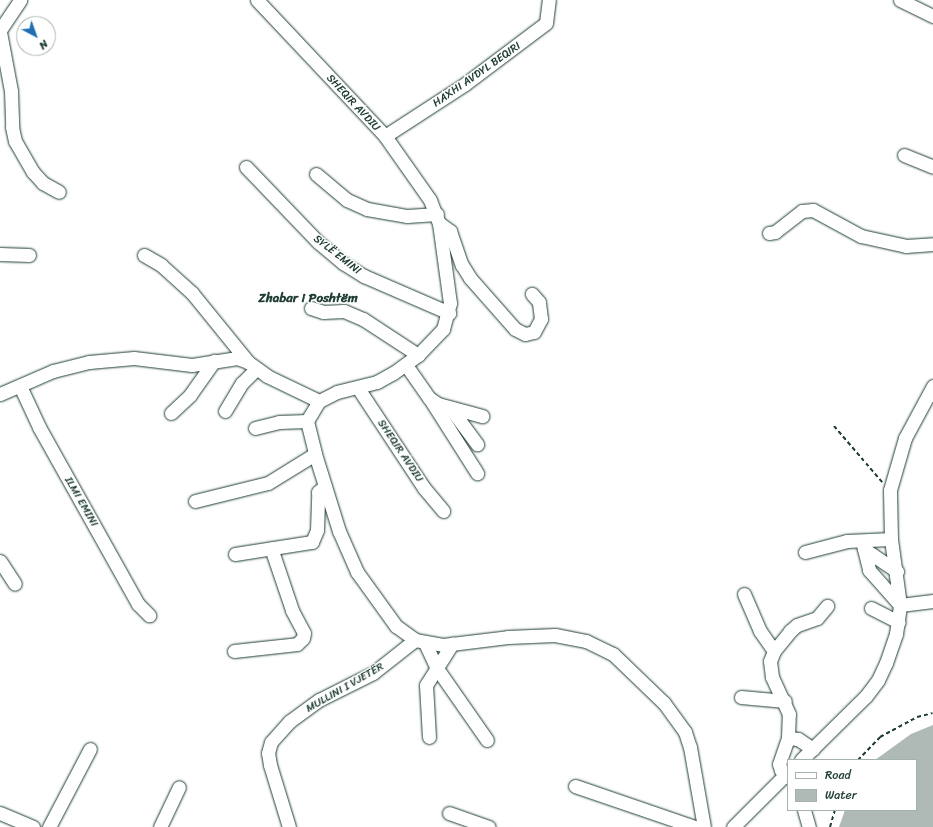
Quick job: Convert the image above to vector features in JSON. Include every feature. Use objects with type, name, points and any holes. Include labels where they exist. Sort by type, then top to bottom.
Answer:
[{"type":"street","points":[[20,0],[0,31],[11,91],[12,127],[15,141],[34,172],[43,183],[59,192]]},
{"type":"street","name":"SHEQIR AVDIU","points":[[257,0],[384,136],[405,162],[438,218],[450,231],[462,265],[470,278],[515,329],[525,334],[534,332],[541,319],[539,302],[532,294]]},
{"type":"street","name":"HAXHI AVDYL BEQIRI","points":[[384,136],[465,84],[546,23],[549,0]]},
{"type":"street","points":[[900,0],[933,16]]},
{"type":"street","points":[[904,155],[933,167]]},
{"type":"street","name":"SYLË EMINI","points":[[246,167],[318,242],[343,263],[364,276],[449,313]]},
{"type":"street","points":[[316,174],[347,200],[367,209],[407,216],[438,218]]},
{"type":"street","points":[[769,233],[775,232],[802,211],[813,210],[861,236],[906,246],[933,244]]},
{"type":"street","name":"SHEQIR AVDIU","points":[[319,401],[337,392],[358,388],[377,382],[406,365],[418,355],[443,329],[449,313],[449,288],[438,218]]},
{"type":"street","points":[[0,254],[29,255]]},
{"type":"street","points":[[144,255],[161,265],[188,289],[252,365]]},
{"type":"street","points":[[311,308],[323,312],[344,311],[363,319],[418,355]]},
{"type":"street","points":[[0,394],[53,372],[89,362],[134,358],[192,365],[237,358],[319,401],[307,421],[315,454],[339,531],[357,572],[396,626],[420,641],[436,667],[487,740]]},
{"type":"street","points":[[171,413],[190,395],[214,361]]},
{"type":"street","points":[[225,411],[252,365]]},
{"type":"street","points":[[406,365],[477,473]]},
{"type":"street","name":"ILMI EMINI","points":[[20,386],[42,432],[138,604],[148,615]]},
{"type":"street","points":[[802,759],[845,718],[878,680],[886,663],[899,622],[900,605],[897,571],[891,539],[890,490],[905,438],[929,400],[933,386]]},
{"type":"street","name":"SHEQIR AVDIU","points":[[358,388],[424,488],[443,511]]},
{"type":"street","points":[[429,398],[451,409],[477,444]]},
{"type":"street","points":[[451,409],[460,408],[482,416]]},
{"type":"street","points":[[255,428],[279,422],[307,421]]},
{"type":"street","points":[[195,501],[268,482],[315,454]]},
{"type":"street","points":[[235,554],[315,540],[317,530],[316,501],[318,492],[325,486]]},
{"type":"street","points":[[863,545],[891,539]]},
{"type":"street","points":[[805,552],[847,541],[863,545],[897,571]]},
{"type":"street","points":[[863,545],[869,570],[900,605]]},
{"type":"street","points":[[234,651],[297,644],[303,638],[304,632],[290,604],[271,548]]},
{"type":"street","points":[[0,561],[15,584]]},
{"type":"street","points":[[744,594],[760,632],[774,651]]},
{"type":"street","points":[[900,605],[933,601]]},
{"type":"street","points":[[733,827],[787,775],[779,764],[788,738],[789,714],[769,670],[774,651],[797,625],[817,618],[827,606]]},
{"type":"street","points":[[871,608],[899,622]]},
{"type":"street","points":[[420,641],[452,644],[508,637],[555,635],[586,641],[613,654],[664,703],[685,732],[690,746],[704,827]]},
{"type":"street","name":"MULLINI I VJETËR","points":[[288,827],[269,759],[271,742],[290,721],[319,700],[374,673],[420,641]]},
{"type":"street","points":[[429,737],[425,693],[430,676],[452,644]]},
{"type":"street","points":[[741,697],[784,701]]},
{"type":"street","points":[[788,738],[798,739],[813,749]]},
{"type":"street","points":[[50,827],[90,749]]},
{"type":"street","points":[[575,786],[695,827]]},
{"type":"street","points":[[160,827],[180,791],[165,827]]},
{"type":"street","points":[[804,811],[809,827]]},
{"type":"street","points":[[0,813],[33,827]]},
{"type":"street","points":[[449,813],[489,827]]},
{"type":"path","points":[[834,426],[890,490]]},
{"type":"path","points":[[859,759],[880,737],[917,717],[933,713]]},
{"type":"path","points":[[830,827],[835,811]]},
{"type":"water","points":[[933,725],[933,827],[839,827],[845,811],[917,811],[917,759],[876,759],[911,734]]},
{"type":"district","name":"Zhabar i Poshtëm","points":[[308,298]]}]
